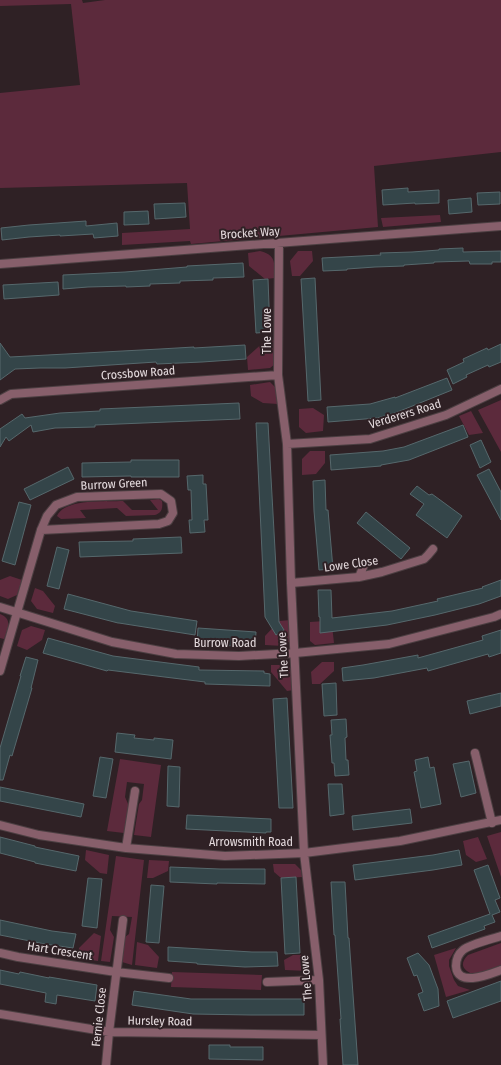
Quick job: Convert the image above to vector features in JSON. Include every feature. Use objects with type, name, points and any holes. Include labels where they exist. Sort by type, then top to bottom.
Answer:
[{"type":"street","name":"Brocket Way","points":[[0,264],[501,226]]},
{"type":"street","name":"The Lowe","points":[[279,243],[278,374],[287,444],[291,583],[304,853],[319,980],[323,1065]]},
{"type":"street","name":"Crossbow Road","points":[[0,400],[11,394],[278,374]]},
{"type":"street","name":"Verderers Road","points":[[287,444],[370,439],[446,415],[501,389]]},
{"type":"street","name":"Burrow Green","points":[[0,671],[41,530],[47,516],[56,506],[77,497],[161,494],[171,501],[173,513],[168,521],[159,524],[41,530]]},
{"type":"street","name":"Lowe Close","points":[[291,583],[359,577],[382,572],[424,559],[433,549]]},
{"type":"street","points":[[359,577],[364,565]]},
{"type":"street","name":"Burrow Road","points":[[0,607],[112,642],[176,654],[239,656],[295,653],[389,644],[501,614]]},
{"type":"street","points":[[475,753],[492,823]]},
{"type":"street","points":[[126,848],[136,791]]},
{"type":"street","name":"Arrowsmith Road","points":[[0,826],[39,835],[126,848],[225,856],[304,853],[400,841],[501,820]]},
{"type":"street","name":"Fernie Close","points":[[106,1065],[123,920]]},
{"type":"street","points":[[501,936],[466,947],[459,954],[456,969],[458,973],[470,979],[501,970]]},
{"type":"street","name":"Hart Crescent","points":[[0,953],[116,972],[169,978]]},
{"type":"street","points":[[267,982],[319,980]]},
{"type":"street","name":"Hursley Road","points":[[0,1014],[109,1032],[322,1036]]},
{"type":"shaded area","points":[[0,0],[82,0],[83,3],[105,0],[501,0],[501,152],[374,166],[378,227],[191,244],[190,241],[122,245],[122,233],[190,229],[187,183],[0,188],[0,93],[80,85],[71,4],[0,6]]},
{"type":"shaded area","points":[[440,215],[441,222],[383,227],[381,218]]},
{"type":"shaded area","points":[[260,251],[269,255],[274,261],[275,278],[265,279],[249,266],[248,253]]},
{"type":"shaded area","points":[[298,251],[312,251],[313,261],[300,276],[292,276],[290,261]]},
{"type":"shaded area","points":[[274,340],[275,364],[270,368],[248,370],[247,357],[265,341]]},
{"type":"shaded area","points":[[270,382],[277,389],[278,404],[263,403],[251,396],[250,385]]},
{"type":"shaded area","points":[[501,400],[501,452],[478,410]]},
{"type":"shaded area","points":[[313,408],[324,415],[323,431],[306,433],[299,427],[299,409]]},
{"type":"shaded area","points":[[471,411],[483,433],[469,435],[459,416]]},
{"type":"shaded area","points":[[310,451],[325,451],[325,463],[316,474],[302,475],[302,459]]},
{"type":"shaded area","points":[[159,499],[162,501],[161,512],[155,515],[126,516],[117,508],[80,510],[86,518],[61,519],[57,516],[61,510],[68,506],[97,501],[123,501],[132,510],[158,510],[150,500]]},
{"type":"shaded area","points":[[10,576],[22,580],[17,595],[8,599],[0,596],[0,580]]},
{"type":"shaded area","points":[[35,588],[43,591],[55,606],[53,613],[37,609],[31,601]]},
{"type":"shaded area","points":[[0,614],[8,621],[8,628],[4,639],[0,638]]},
{"type":"shaded area","points":[[291,620],[291,640],[283,646],[265,645],[265,636],[279,621]]},
{"type":"shaded area","points":[[325,621],[332,625],[334,643],[315,645],[310,641],[310,622]]},
{"type":"shaded area","points":[[31,626],[45,630],[42,640],[27,650],[17,646],[22,630]]},
{"type":"shaded area","points":[[322,662],[334,662],[334,671],[320,684],[312,684],[311,672]]},
{"type":"shaded area","points":[[271,665],[287,665],[294,671],[294,690],[287,691],[271,672]]},
{"type":"shaded area","points":[[120,759],[161,765],[151,837],[134,835],[144,784],[127,782],[125,797],[129,806],[124,833],[107,831]]},
{"type":"shaded area","points":[[501,832],[501,877],[487,836]]},
{"type":"shaded area","points":[[478,837],[487,859],[476,862],[466,855],[463,841]]},
{"type":"shaded area","points":[[86,850],[109,855],[107,874],[100,873],[85,860]]},
{"type":"shaded area","points":[[116,856],[144,860],[132,965],[122,962],[125,937],[129,934],[132,917],[112,916],[110,930],[114,937],[110,962],[101,961]]},
{"type":"shaded area","points":[[149,860],[169,861],[168,871],[153,878],[147,878]]},
{"type":"shaded area","points":[[273,864],[295,864],[301,870],[302,877],[281,878],[274,872]]},
{"type":"shaded area","points":[[94,933],[101,936],[98,961],[78,958],[79,948]]},
{"type":"shaded area","points":[[137,942],[148,945],[159,957],[157,968],[135,965]]},
{"type":"shaded area","points":[[501,943],[501,965],[475,975],[465,970],[463,962],[468,955]]},
{"type":"shaded area","points":[[456,948],[449,960],[449,966],[458,986],[470,990],[446,997],[434,955]]},
{"type":"shaded area","points":[[293,955],[306,955],[308,971],[285,970],[284,960]]},
{"type":"shaded area","points":[[172,972],[262,975],[261,990],[171,987]]},
{"type":"building","points":[[408,188],[408,192],[439,190],[439,203],[383,205],[382,190]]},
{"type":"building","points":[[500,192],[500,204],[478,205],[477,193]]},
{"type":"building","points":[[471,198],[472,212],[449,214],[448,200]]},
{"type":"building","points":[[185,203],[186,217],[155,219],[154,204]]},
{"type":"building","points":[[148,211],[149,224],[124,225],[124,212]]},
{"type":"building","points":[[86,221],[86,226],[117,223],[118,236],[94,238],[93,234],[60,235],[2,240],[1,228]]},
{"type":"building","points":[[463,248],[463,252],[501,251],[501,262],[492,262],[492,264],[470,264],[469,261],[434,262],[404,266],[323,271],[322,258]]},
{"type":"building","points":[[243,263],[244,277],[180,281],[180,283],[150,284],[150,286],[63,289],[63,275]]},
{"type":"building","points":[[315,278],[321,400],[308,401],[301,279]]},
{"type":"building","points":[[268,279],[270,332],[256,333],[253,280]]},
{"type":"building","points":[[58,282],[59,295],[4,299],[3,285]]},
{"type":"building","points":[[0,343],[10,357],[245,345],[246,359],[15,369],[0,380]]},
{"type":"building","points":[[501,344],[501,362],[489,367],[488,365],[466,375],[467,377],[453,384],[447,370],[464,362],[463,359],[487,348],[488,350]]},
{"type":"building","points":[[447,378],[452,390],[395,413],[377,418],[328,422],[327,407],[370,404],[395,398]]},
{"type":"building","points":[[239,403],[240,419],[95,425],[95,427],[55,428],[33,432],[31,425],[9,441],[6,437],[0,447],[0,429],[22,414],[25,418],[60,413],[100,411],[100,409]]},
{"type":"building","points":[[256,423],[268,423],[279,622],[284,630],[276,635],[265,617]]},
{"type":"building","points":[[463,425],[468,437],[409,460],[381,466],[331,470],[330,455],[383,451],[404,447]]},
{"type":"building","points":[[481,440],[491,462],[480,468],[470,445]]},
{"type":"building","points":[[131,460],[179,460],[179,477],[82,477],[82,463],[131,462]]},
{"type":"building","points":[[68,467],[74,479],[30,500],[24,489]]},
{"type":"building","points":[[489,469],[501,492],[501,520],[477,475]]},
{"type":"building","points":[[203,475],[203,484],[206,484],[208,520],[204,520],[205,532],[190,533],[189,520],[192,520],[191,490],[188,490],[187,476]]},
{"type":"building","points":[[325,480],[326,510],[328,510],[333,569],[319,570],[313,481]]},
{"type":"building","points":[[417,486],[429,495],[432,494],[462,516],[447,538],[416,515],[424,504],[410,494]]},
{"type":"building","points":[[19,502],[31,505],[15,565],[2,561]]},
{"type":"building","points":[[366,512],[410,548],[401,559],[357,523]]},
{"type":"building","points":[[181,537],[182,553],[80,557],[79,542],[133,541],[133,539]]},
{"type":"building","points":[[57,547],[69,550],[59,589],[47,586]]},
{"type":"building","points":[[501,580],[501,596],[479,604],[387,625],[320,633],[318,590],[331,590],[332,618],[392,611],[438,601],[437,599],[483,588],[482,587]]},
{"type":"building","points":[[68,594],[131,611],[197,621],[195,635],[118,623],[64,609]]},
{"type":"building","points":[[198,628],[256,632],[255,647],[197,644]]},
{"type":"building","points":[[501,630],[501,653],[489,657],[488,654],[428,671],[427,668],[374,678],[343,681],[342,668],[418,655],[418,658],[483,640],[482,636]]},
{"type":"building","points":[[48,638],[113,656],[199,667],[199,670],[264,671],[264,673],[270,674],[270,686],[205,684],[205,682],[107,671],[43,653]]},
{"type":"building","points":[[26,657],[38,660],[32,688],[12,756],[10,755],[3,780],[0,780],[0,748]]},
{"type":"building","points":[[336,683],[337,715],[324,716],[322,684]]},
{"type":"building","points":[[501,693],[501,706],[470,714],[467,701]]},
{"type":"building","points":[[287,698],[293,808],[279,808],[273,699]]},
{"type":"building","points":[[346,719],[346,760],[348,760],[349,775],[335,776],[334,763],[332,763],[330,735],[332,735],[331,720]]},
{"type":"building","points":[[117,733],[135,735],[134,738],[173,740],[171,759],[115,752]]},
{"type":"building","points":[[100,757],[113,759],[106,798],[93,796]]},
{"type":"building","points":[[428,757],[430,768],[434,767],[441,804],[421,808],[414,772],[417,771],[415,760]]},
{"type":"building","points":[[469,761],[476,793],[461,797],[453,764]]},
{"type":"building","points":[[168,766],[180,767],[179,807],[167,806]]},
{"type":"building","points":[[328,784],[342,784],[344,814],[330,816]]},
{"type":"building","points":[[0,787],[84,804],[81,817],[0,801]]},
{"type":"building","points":[[410,809],[412,823],[353,830],[352,816]]},
{"type":"building","points":[[187,815],[271,819],[271,832],[186,829]]},
{"type":"building","points":[[0,837],[35,847],[79,856],[76,871],[35,863],[0,853]]},
{"type":"building","points":[[459,850],[462,865],[355,880],[353,865],[433,855]]},
{"type":"building","points":[[488,865],[500,898],[495,900],[500,912],[492,915],[495,922],[484,926],[485,929],[432,948],[428,936],[490,914],[474,870]]},
{"type":"building","points":[[170,867],[265,869],[265,884],[170,882]]},
{"type":"building","points":[[296,877],[300,953],[285,954],[281,878]]},
{"type":"building","points":[[88,878],[102,879],[97,928],[82,926]]},
{"type":"building","points":[[331,882],[345,882],[358,1065],[343,1065]]},
{"type":"building","points":[[151,885],[164,886],[159,943],[146,942]]},
{"type":"building","points":[[0,920],[52,931],[76,934],[73,948],[0,935]]},
{"type":"building","points":[[168,947],[277,952],[278,966],[245,967],[168,961]]},
{"type":"building","points":[[418,953],[429,965],[438,989],[439,1006],[424,1011],[418,994],[423,992],[417,975],[414,976],[407,958]]},
{"type":"building","points":[[0,970],[97,985],[95,1001],[57,995],[56,1004],[45,1002],[46,993],[0,984]]},
{"type":"building","points":[[501,981],[501,1001],[453,1018],[447,1001]]},
{"type":"building","points":[[134,991],[191,999],[304,999],[304,1015],[193,1014],[132,1005]]},
{"type":"building","points":[[209,1045],[230,1045],[230,1047],[263,1047],[263,1060],[209,1059]]}]
